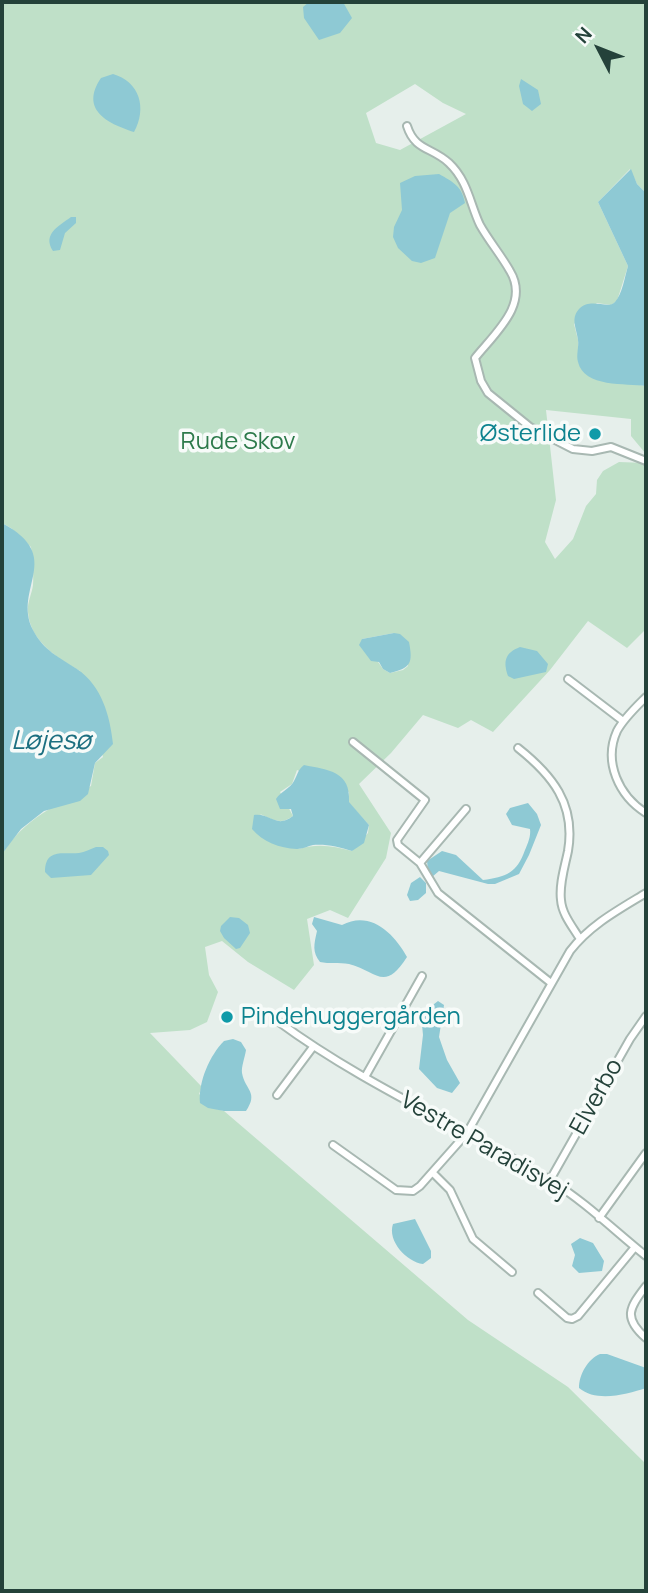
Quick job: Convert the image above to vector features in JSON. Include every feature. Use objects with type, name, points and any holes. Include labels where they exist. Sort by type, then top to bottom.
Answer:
[{"type":"street","points":[[407,126],[415,144],[442,157],[459,174],[472,199],[478,222],[512,273],[517,286],[515,305],[475,358],[481,382],[488,393],[530,427],[581,452],[611,447],[646,461]]},
{"type":"street","points":[[568,679],[624,721]]},
{"type":"street","points":[[646,696],[624,721],[613,744],[613,769],[626,795],[635,806],[646,813]]},
{"type":"street","points":[[353,742],[425,800],[397,840],[398,845],[420,863],[438,893],[551,983]]},
{"type":"street","points":[[518,748],[550,777],[566,808],[569,846],[560,898],[565,916],[580,939]]},
{"type":"street","points":[[420,863],[466,809]]},
{"type":"street","points":[[333,1145],[396,1190],[413,1191],[433,1173],[467,1133],[551,983],[580,939],[597,923],[646,893]]},
{"type":"street","points":[[365,1077],[422,976]]},
{"type":"street","name":"Elverbo","points":[[550,1180],[630,1039],[646,1016]]},
{"type":"street","name":"Vestre Paradisvej","points":[[279,1022],[313,1047],[550,1180],[646,1256]]},
{"type":"street","points":[[277,1095],[313,1047]]},
{"type":"street","points":[[599,1218],[646,1153]]},
{"type":"street","points":[[433,1173],[450,1190],[473,1239],[512,1272]]},
{"type":"street","points":[[538,1293],[572,1320],[635,1247]]},
{"type":"street","points":[[646,1286],[635,1301],[631,1320],[634,1327],[646,1338]]},
{"type":"green space","name":"Rude Skov","points":[[2,2],[646,2],[646,193],[637,184],[630,169],[598,202],[628,266],[617,301],[611,305],[597,303],[574,324],[578,340],[578,362],[633,384],[646,386],[646,454],[631,436],[631,419],[546,410],[556,500],[545,542],[555,559],[573,539],[586,506],[596,494],[597,480],[603,471],[619,462],[646,463],[646,629],[627,648],[588,621],[550,670],[493,732],[471,720],[458,728],[423,715],[391,753],[359,784],[391,833],[386,858],[348,918],[330,910],[307,919],[314,965],[294,990],[248,962],[222,941],[205,947],[209,975],[218,992],[207,1022],[190,1030],[150,1033],[202,1087],[199,1094],[217,1109],[224,1111],[468,1320],[568,1387],[646,1464],[646,1591],[2,1591],[2,854],[30,822],[91,786],[95,763],[103,757],[80,671],[46,648],[30,622],[28,608],[33,580],[31,547],[2,523]],"holes":[[[415,84],[443,103],[466,114],[400,150],[376,143],[366,113]],[[394,633],[408,666],[390,673],[383,669],[362,639]],[[297,770],[349,792],[348,802],[369,825],[368,833],[352,851],[326,846],[299,849],[260,814],[281,821],[293,816],[280,792],[292,784]]]},
{"type":"water","points":[[309,2],[343,2],[352,18],[340,33],[319,40],[304,18],[303,7]]},
{"type":"water","points":[[113,74],[130,83],[138,97],[140,114],[134,132],[106,119],[95,106],[93,98],[101,78]]},
{"type":"water","points":[[521,79],[538,90],[541,104],[532,111],[523,104],[519,86]]},
{"type":"water","points":[[631,169],[637,184],[646,193],[646,386],[607,383],[588,376],[577,359],[578,340],[574,320],[576,313],[584,306],[612,304],[621,290],[628,266],[598,202]]},
{"type":"water","points":[[439,174],[459,188],[465,203],[450,213],[435,258],[421,263],[412,261],[398,248],[393,237],[394,227],[402,210],[400,183],[415,176]]},
{"type":"water","points":[[71,217],[76,217],[76,223],[65,233],[60,250],[53,251],[49,240],[53,231]]},
{"type":"water","name":"Løjesø","points":[[2,523],[21,536],[31,548],[34,574],[28,600],[28,615],[33,630],[47,648],[93,684],[107,712],[113,744],[95,763],[88,794],[80,801],[44,811],[21,829],[2,854]]},
{"type":"water","points":[[400,634],[409,642],[411,655],[406,667],[390,673],[383,669],[379,662],[371,661],[359,645],[362,639]]},
{"type":"water","points":[[520,647],[537,651],[548,664],[546,672],[514,679],[508,676],[506,658]]},
{"type":"water","points":[[304,765],[329,771],[342,778],[349,792],[349,802],[369,825],[364,843],[352,851],[323,845],[301,849],[284,847],[266,841],[252,829],[254,815],[278,821],[293,816],[291,809],[280,809],[276,799],[292,784]]},
{"type":"water","points":[[528,803],[537,814],[541,825],[519,874],[495,884],[439,871],[432,877],[427,861],[442,851],[456,855],[483,880],[510,873],[522,858],[530,829],[512,825],[506,814],[510,808]]},
{"type":"water","points":[[103,847],[109,855],[91,875],[51,878],[45,872],[48,859],[52,856],[79,853]]},
{"type":"water","points":[[420,877],[426,883],[426,893],[418,900],[410,901],[407,895],[411,883]]},
{"type":"water","points":[[230,917],[239,918],[248,925],[250,933],[240,948],[236,949],[220,931]]},
{"type":"water","points":[[314,917],[342,925],[352,921],[371,922],[388,932],[407,957],[399,968],[386,977],[349,964],[320,962],[315,951],[317,931],[312,924]]},
{"type":"water","points":[[438,1001],[444,1005],[439,1037],[447,1060],[460,1083],[452,1093],[437,1088],[419,1069],[423,1035],[421,1014]]},
{"type":"water","points":[[233,1039],[241,1042],[246,1050],[242,1073],[251,1095],[250,1105],[246,1111],[208,1108],[200,1103],[206,1069],[224,1041]]},
{"type":"water","points":[[415,1219],[431,1251],[431,1258],[423,1264],[405,1255],[393,1237],[393,1224]]},
{"type":"water","points":[[580,1238],[593,1243],[604,1261],[602,1271],[579,1273],[572,1266],[575,1255],[571,1244]]},
{"type":"water","points":[[600,1354],[646,1368],[646,1388],[621,1395],[603,1396],[586,1393],[579,1388],[585,1368]]},
{"type":"place","name":"Østerlide","points":[[595,434]]},
{"type":"place","name":"Pindehuggergården","points":[[227,1017]]}]
